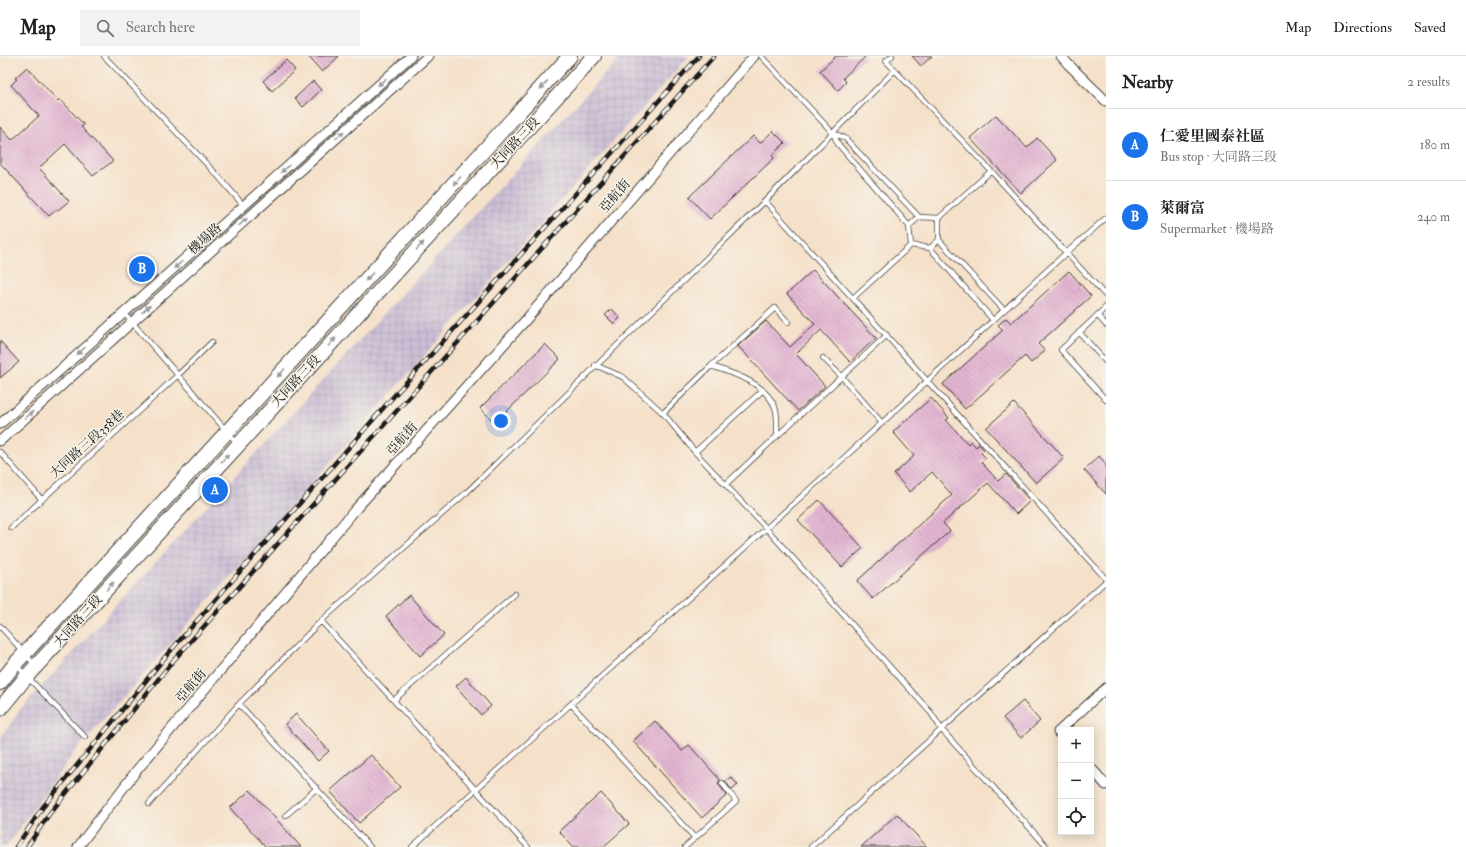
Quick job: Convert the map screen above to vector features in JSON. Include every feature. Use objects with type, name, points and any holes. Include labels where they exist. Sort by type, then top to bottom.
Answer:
[{"type":"main road","name":"大同路三段","points":[[0,683],[20,659],[570,56]]},
{"type":"main road","name":"大同路三段","points":[[0,709],[31,671],[594,56]]},
{"type":"street","name":"機場路","points":[[0,424],[412,56]]},
{"type":"street","name":"機場路","points":[[0,441],[428,56]]},
{"type":"street","name":"亞航街","points":[[78,847],[132,776],[354,511],[519,328],[754,56]]},
{"type":"street","points":[[1061,56],[1106,101]]},
{"type":"street","points":[[1066,727],[1106,688]]},
{"type":"street","points":[[1094,771],[1106,785]]},
{"type":"lane","points":[[104,56],[219,177],[244,206]]},
{"type":"lane","points":[[761,56],[833,133],[838,144],[909,226],[911,245]]},
{"type":"lane","points":[[892,56],[886,61],[991,171],[1106,296]]},
{"type":"lane","points":[[149,804],[239,704],[321,621],[467,492],[595,365],[765,201],[895,70]]},
{"type":"lane","points":[[833,133],[845,138],[919,217],[939,218],[991,171]]},
{"type":"lane","points":[[765,201],[929,381],[1106,580],[811,847]]},
{"type":"lane","points":[[909,226],[919,217]]},
{"type":"lane","points":[[939,218],[939,240],[1004,310]]},
{"type":"lane","points":[[412,847],[929,381],[993,320],[1106,218]]},
{"type":"lane","points":[[930,248],[939,240]]},
{"type":"lane","points":[[853,298],[911,245]]},
{"type":"lane","points":[[911,245],[930,248],[993,320]]},
{"type":"lane","points":[[1106,307],[1061,350],[1106,400]]},
{"type":"lane","points":[[663,413],[711,366],[775,308],[788,322]]},
{"type":"lane","points":[[124,314],[238,444]]},
{"type":"lane","points":[[1097,315],[1106,325]]},
{"type":"lane","points":[[1080,332],[1106,362]]},
{"type":"lane","points":[[726,484],[887,335]]},
{"type":"lane","name":"大同路三段358巷","points":[[11,528],[212,342]]},
{"type":"lane","points":[[823,358],[842,377],[882,423]]},
{"type":"lane","points":[[595,365],[623,377],[663,413],[695,452],[766,528],[932,713],[942,730],[1047,847]]},
{"type":"lane","points":[[711,366],[736,374],[763,390],[776,408],[777,436]]},
{"type":"lane","points":[[695,452],[763,390]]},
{"type":"lane","points":[[0,452],[42,500]]},
{"type":"lane","points":[[394,700],[515,594]]},
{"type":"lane","points":[[321,621],[528,847]]},
{"type":"lane","points":[[0,626],[20,659],[85,737]]},
{"type":"lane","points":[[20,659],[31,671]]},
{"type":"lane","points":[[239,704],[370,847]]},
{"type":"lane","points":[[571,704],[695,838]]},
{"type":"lane","points":[[685,847],[736,801],[722,783]]},
{"type":"lane","points":[[285,816],[316,788]]},
{"type":"shaded area","points":[[621,56],[689,56],[73,754],[6,847],[0,847],[0,739],[19,711]]},
{"type":"building","points":[[308,56],[339,56],[322,72]]},
{"type":"building","points":[[836,56],[866,56],[843,78],[846,82],[838,90],[820,71]]},
{"type":"building","points":[[912,56],[932,56],[921,66]]},
{"type":"building","points":[[286,60],[295,70],[272,91],[263,81]]},
{"type":"building","points":[[27,67],[58,101],[60,99],[84,125],[81,127],[113,161],[93,176],[65,144],[39,168],[69,201],[49,216],[0,163],[0,127],[12,140],[39,116],[11,85],[17,79],[15,78]]},
{"type":"building","points":[[313,81],[321,90],[303,107],[295,98]]},
{"type":"building","points":[[996,115],[1027,148],[1037,138],[1057,160],[1021,193],[970,138]]},
{"type":"building","points":[[773,131],[785,143],[772,155],[774,158],[710,219],[689,197],[753,136],[760,143]]},
{"type":"building","points":[[813,270],[876,338],[850,362],[821,330],[796,354],[825,386],[798,411],[738,346],[766,321],[790,347],[815,324],[787,294]]},
{"type":"building","points":[[1069,271],[1091,296],[1038,344],[1045,351],[1031,363],[1025,356],[965,409],[943,384],[1003,330],[998,325],[1006,318],[1011,323]]},
{"type":"building","points":[[612,309],[620,318],[614,324],[605,315]]},
{"type":"building","points":[[0,341],[19,362],[0,378]]},
{"type":"building","points":[[545,344],[560,359],[495,423],[480,408]]},
{"type":"building","points":[[931,398],[949,418],[946,420],[968,444],[971,441],[976,447],[979,444],[984,450],[981,453],[986,458],[981,462],[998,481],[1006,474],[1030,501],[1016,514],[988,483],[943,523],[950,531],[873,599],[857,581],[952,495],[932,472],[910,492],[894,474],[914,456],[893,432]]},
{"type":"building","points":[[1014,403],[1064,458],[1036,483],[986,428]]},
{"type":"building","points":[[1099,456],[1106,464],[1106,494],[1084,470]]},
{"type":"building","points":[[819,500],[863,548],[842,567],[798,520]]},
{"type":"building","points":[[409,595],[444,635],[420,656],[386,616]]},
{"type":"building","points":[[466,677],[491,706],[481,715],[456,686]]},
{"type":"building","points":[[1023,701],[1040,721],[1021,738],[1003,718]]},
{"type":"building","points":[[296,714],[329,751],[318,761],[285,724]]},
{"type":"building","points":[[655,721],[682,751],[689,745],[720,780],[718,784],[727,795],[702,818],[633,741]]},
{"type":"building","points":[[371,755],[400,787],[359,823],[330,791]]},
{"type":"building","points":[[731,777],[738,785],[732,790],[725,781]]},
{"type":"building","points":[[250,790],[301,847],[266,847],[230,808]]},
{"type":"building","points":[[601,793],[629,824],[603,847],[573,847],[559,831]]},
{"type":"building","points":[[897,814],[927,847],[861,847]]},
{"type":"railway","points":[[16,847],[43,807],[166,656],[393,397],[699,56]]},
{"type":"railway","points":[[27,847],[50,813],[173,661],[714,56]]},
{"type":"place","name":"萊爾富","points":[[142,269]]},
{"type":"place","name":"仁愛里國泰社區","points":[[215,490]]}]
